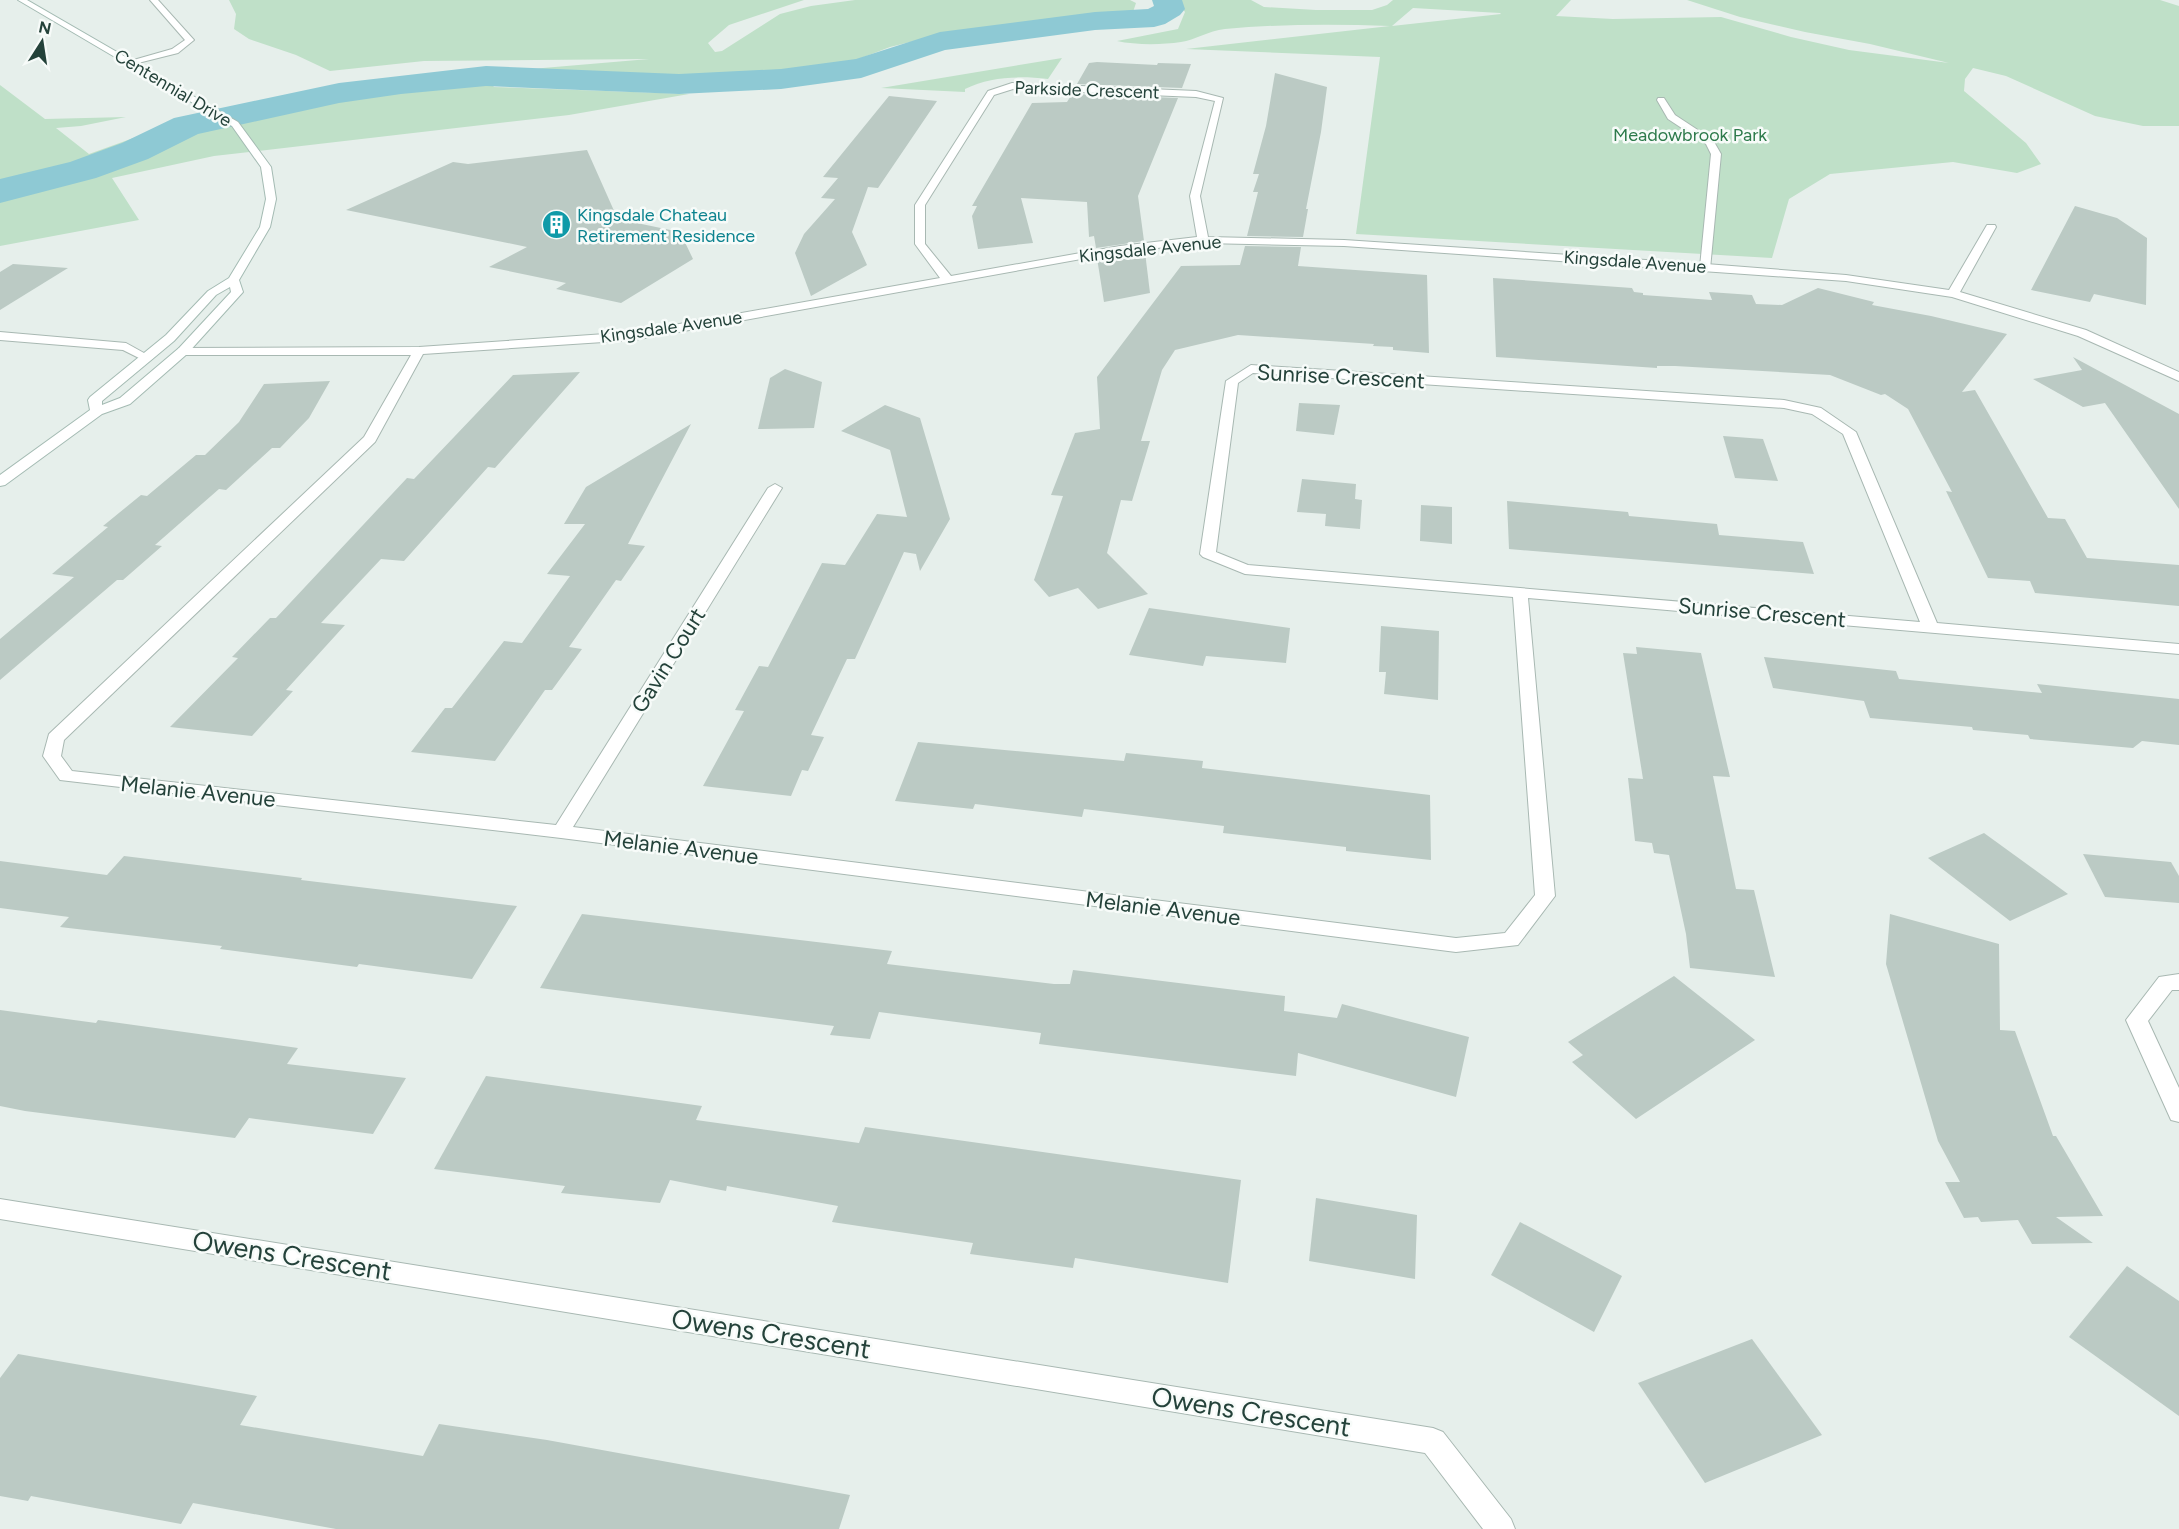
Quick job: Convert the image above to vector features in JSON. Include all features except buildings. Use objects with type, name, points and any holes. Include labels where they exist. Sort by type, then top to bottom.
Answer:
[{"type":"street","name":"Centennial Drive","points":[[22,0],[235,124],[266,167],[271,199],[265,227],[233,280],[212,293],[170,338],[95,400],[97,411]]},
{"type":"street","points":[[133,63],[175,51],[190,40],[154,0]]},
{"type":"street","name":"Parkside Crescent","points":[[948,280],[920,244],[920,205],[991,93],[1012,86],[1196,94],[1221,100],[1195,196],[1203,240]]},
{"type":"street","points":[[1661,100],[1671,117],[1710,142],[1716,154],[1706,267]]},
{"type":"street","points":[[1953,294],[1991,227]]},
{"type":"street","name":"Kingsdale Avenue","points":[[183,351],[419,351],[634,336],[1120,249],[1203,240],[1344,243],[1846,278],[1953,294],[2082,333],[2179,377]]},
{"type":"street","name":"Centennial Drive","points":[[0,482],[97,411],[125,401],[183,351],[237,292],[233,280]]},
{"type":"street","points":[[0,336],[126,347],[147,358]]},
{"type":"street","name":"Melanie Avenue","points":[[419,351],[370,439],[55,738],[52,756],[66,776],[561,832],[1456,945],[1511,940],[1545,896],[1520,592]]},
{"type":"street","name":"Sunrise Crescent","points":[[1930,627],[1849,432],[1816,411],[1784,404],[1251,369],[1232,381],[1208,554],[1245,569],[2179,649]]},
{"type":"street","name":"Gavin Court","points":[[561,832],[776,488]]},
{"type":"street","points":[[2179,982],[2166,983],[2137,1020],[2179,1113]]},
{"type":"street","name":"Owens Crescent","points":[[0,1209],[1433,1441],[1501,1529]]},
{"type":"green space","points":[[229,0],[804,0],[729,25],[708,43],[715,52],[722,51],[780,14],[811,6],[855,0],[1130,0],[1136,3],[1133,12],[1078,15],[938,35],[890,47],[843,65],[712,76],[545,71],[506,75],[493,87],[689,94],[569,115],[214,156],[112,178],[139,220],[0,246],[0,85],[45,119],[126,117],[81,126],[56,128],[89,154],[139,136],[436,81],[543,68],[649,59],[424,61],[330,71],[296,55],[249,39],[234,29],[236,14]]},
{"type":"green space","name":"Meadowbrook Park","points":[[1165,0],[1251,0],[1264,7],[1372,10],[1387,5],[1393,0],[1571,0],[1556,16],[1613,19],[1721,17],[1791,37],[1849,50],[1949,63],[1740,17],[1687,0],[2160,0],[2179,6],[2179,126],[2143,126],[2095,116],[2006,76],[1973,68],[1965,79],[1964,91],[2026,143],[2041,164],[2017,173],[1953,162],[1830,174],[1789,199],[1772,258],[1356,234],[1380,57],[1186,49],[1390,26],[1266,26],[1219,30],[1173,43],[1140,44],[1117,41],[1178,29],[1185,12],[1178,3]],"holes":[[[1413,8],[1501,14],[1392,26]]]},
{"type":"green space","points":[[1062,58],[1048,79],[1016,77],[995,79],[965,89],[965,92],[881,88]]},
{"type":"waterway","points":[[0,191],[83,170],[135,151],[187,126],[339,93],[401,84],[486,76],[679,84],[781,79],[861,68],[940,41],[1095,21],[1154,18],[1170,9],[1167,0]]},
{"type":"place","name":"Kingsdale Chateau Retirement Residence","points":[[556,225]]}]
